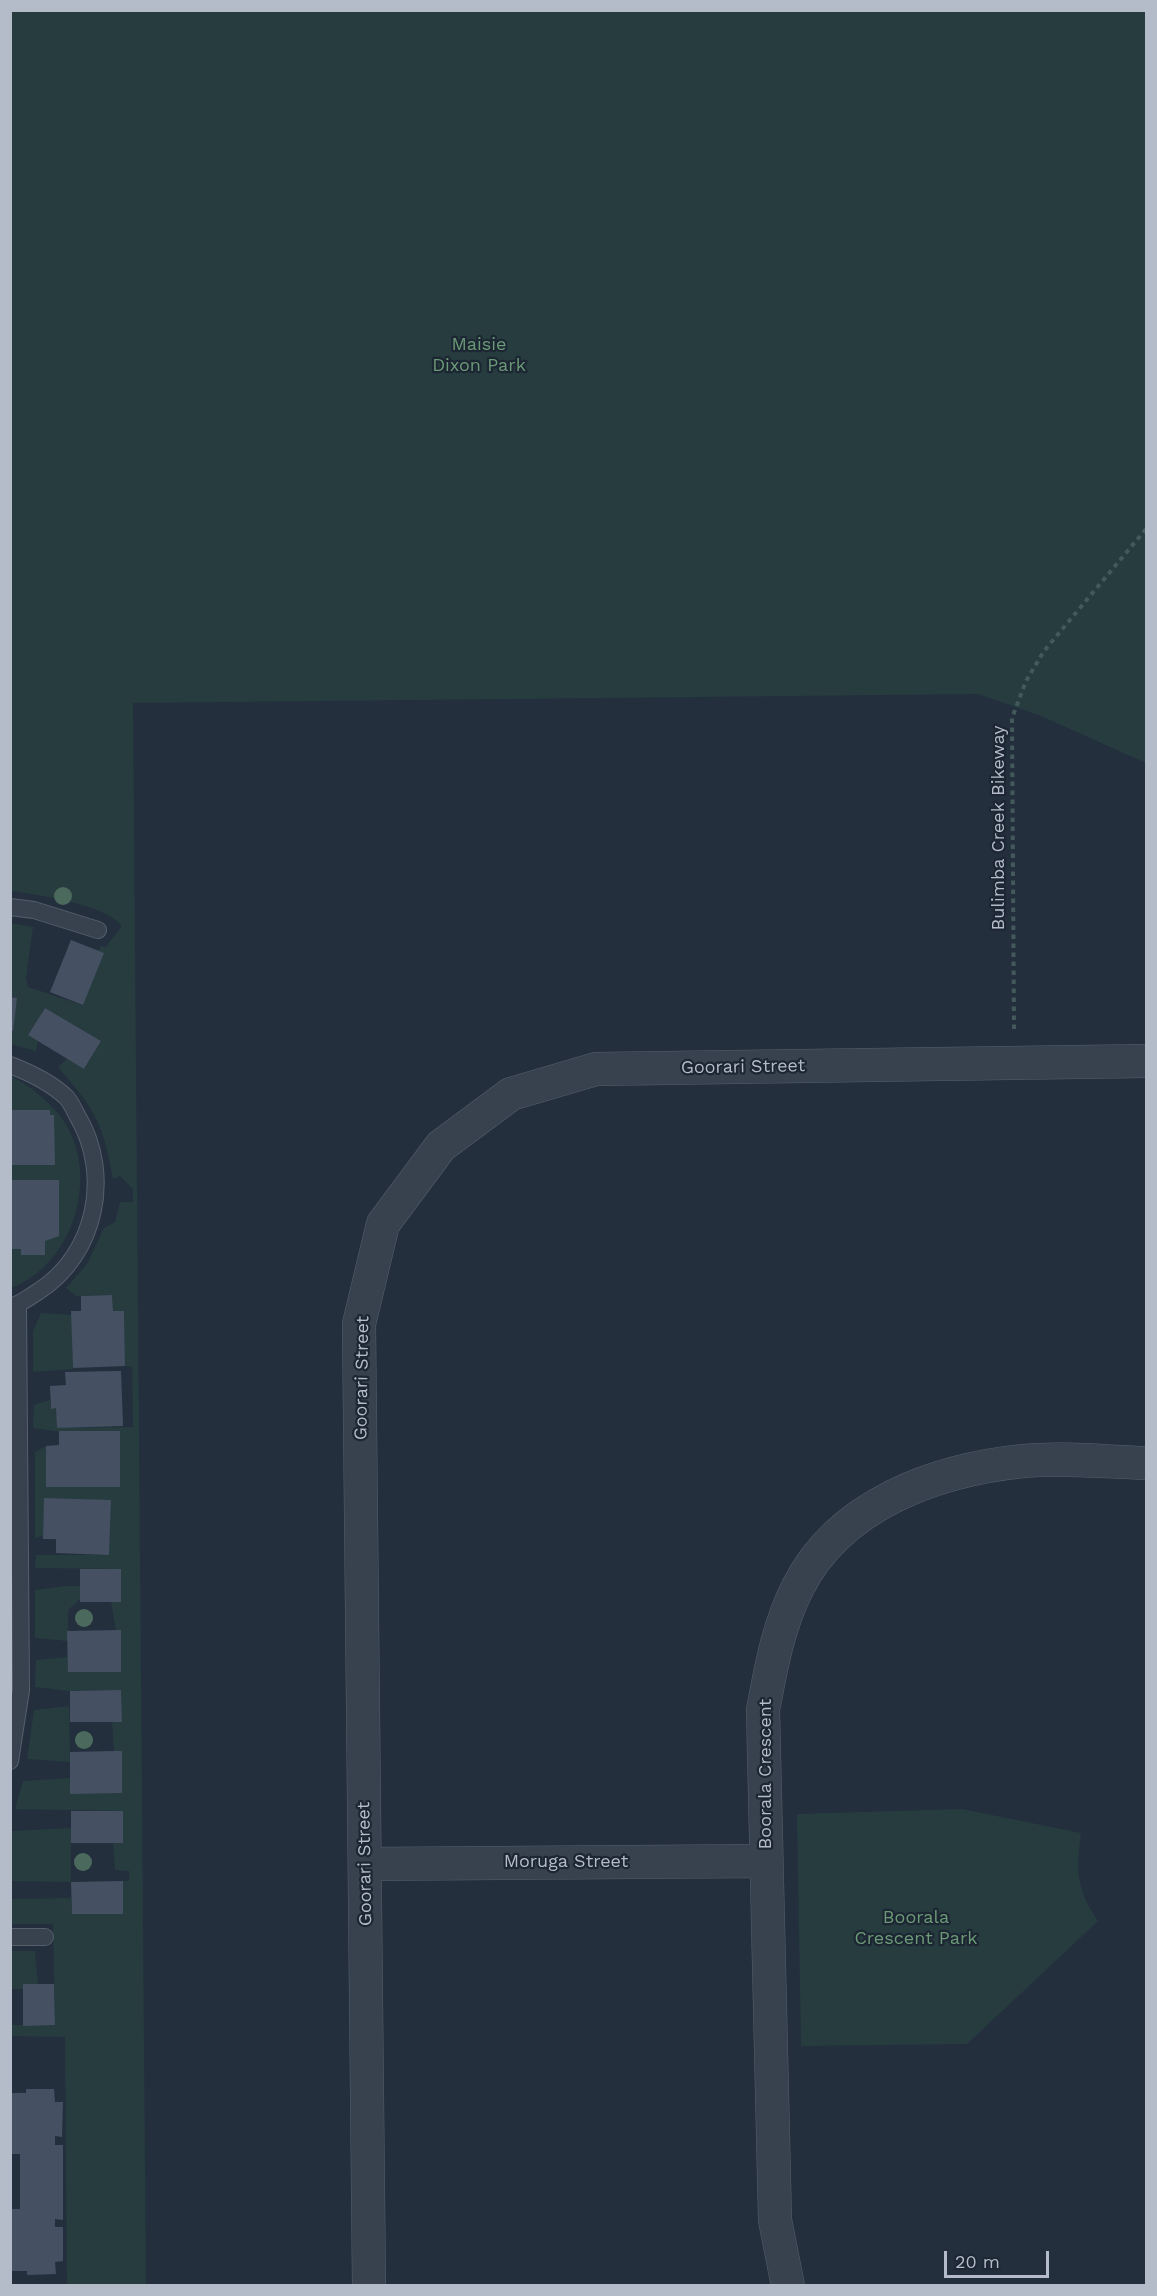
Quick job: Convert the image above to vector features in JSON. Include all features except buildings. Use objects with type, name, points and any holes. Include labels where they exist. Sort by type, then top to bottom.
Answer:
[{"type":"street","name":"Goorari Street","points":[[369,2286],[359,1323],[383,1224],[441,1146],[512,1094],[596,1069],[1146,1061]]},
{"type":"street","name":"Boorala Crescent","points":[[788,2286],[775,2220],[763,1710],[776,1641],[798,1586],[830,1542],[878,1503],[940,1476],[1024,1461],[1146,1463]]},
{"type":"street","name":"Moruga Street","points":[[365,1864],[766,1860]]},
{"type":"lane","points":[[10,907],[34,910],[98,930]]},
{"type":"lane","points":[[10,1065],[38,1076],[67,1098],[87,1132],[97,1178],[92,1218],[78,1252],[52,1283],[14,1306],[21,1690],[10,1761]]},
{"type":"lane","points":[[10,1937],[45,1937]]},
{"type":"path","name":"Bulimba Creek Bikeway","points":[[1014,1063],[1012,718],[1026,681],[1044,651],[1146,529]]},
{"type":"green space","name":"Maisie Dixon Park","points":[[11,11],[1146,11],[1146,763],[1041,716],[978,694],[133,703],[146,2285],[67,2285],[65,2037],[11,2036],[11,2025],[55,2025],[53,1924],[11,1924],[11,1899],[71,1898],[72,1914],[123,1914],[123,1881],[129,1881],[129,1871],[115,1870],[113,1843],[123,1811],[15,1809],[23,1781],[70,1778],[122,1792],[122,1751],[114,1751],[112,1722],[122,1722],[121,1690],[69,1691],[35,1687],[36,1660],[68,1657],[68,1672],[121,1672],[121,1630],[116,1630],[111,1602],[121,1601],[121,1569],[35,1568],[36,1555],[109,1555],[111,1501],[45,1498],[43,1536],[35,1538],[35,1452],[46,1446],[46,1487],[120,1487],[120,1431],[55,1431],[33,1428],[34,1405],[50,1400],[51,1408],[56,1408],[58,1428],[133,1427],[132,1367],[125,1366],[124,1312],[113,1311],[112,1295],[76,1296],[66,1288],[87,1264],[104,1228],[115,1222],[120,1202],[133,1202],[133,1189],[120,1176],[113,1179],[96,1118],[58,1067],[67,1059],[85,1068],[101,1041],[45,1008],[28,1035],[38,1041],[36,1051],[10,1044],[17,998],[11,997],[11,923],[33,927],[26,978],[28,987],[82,1005],[103,953],[98,951],[101,946],[106,947],[122,926],[113,918],[86,906],[11,891]]},
{"type":"green space","points":[[11,1076],[39,1095],[63,1120],[74,1142],[80,1167],[80,1192],[65,1240],[51,1260],[33,1276],[11,1288]]},
{"type":"green space","points":[[41,1313],[72,1315],[73,1369],[33,1372],[33,1331]]},
{"type":"green space","points":[[80,1586],[80,1599],[68,1610],[68,1641],[35,1638],[35,1590]]},
{"type":"green space","points":[[69,1706],[70,1762],[27,1759],[34,1710]]},
{"type":"green space","name":"Boorala Crescent Park","points":[[962,1809],[1081,1833],[1078,1858],[1079,1879],[1085,1899],[1098,1921],[967,2044],[801,2046],[797,1814]]},
{"type":"green space","points":[[71,1828],[71,1882],[11,1881],[11,1831]]},
{"type":"green space","points":[[10,1951],[35,1951],[38,1984],[23,1984],[23,1989],[11,1989]]}]
